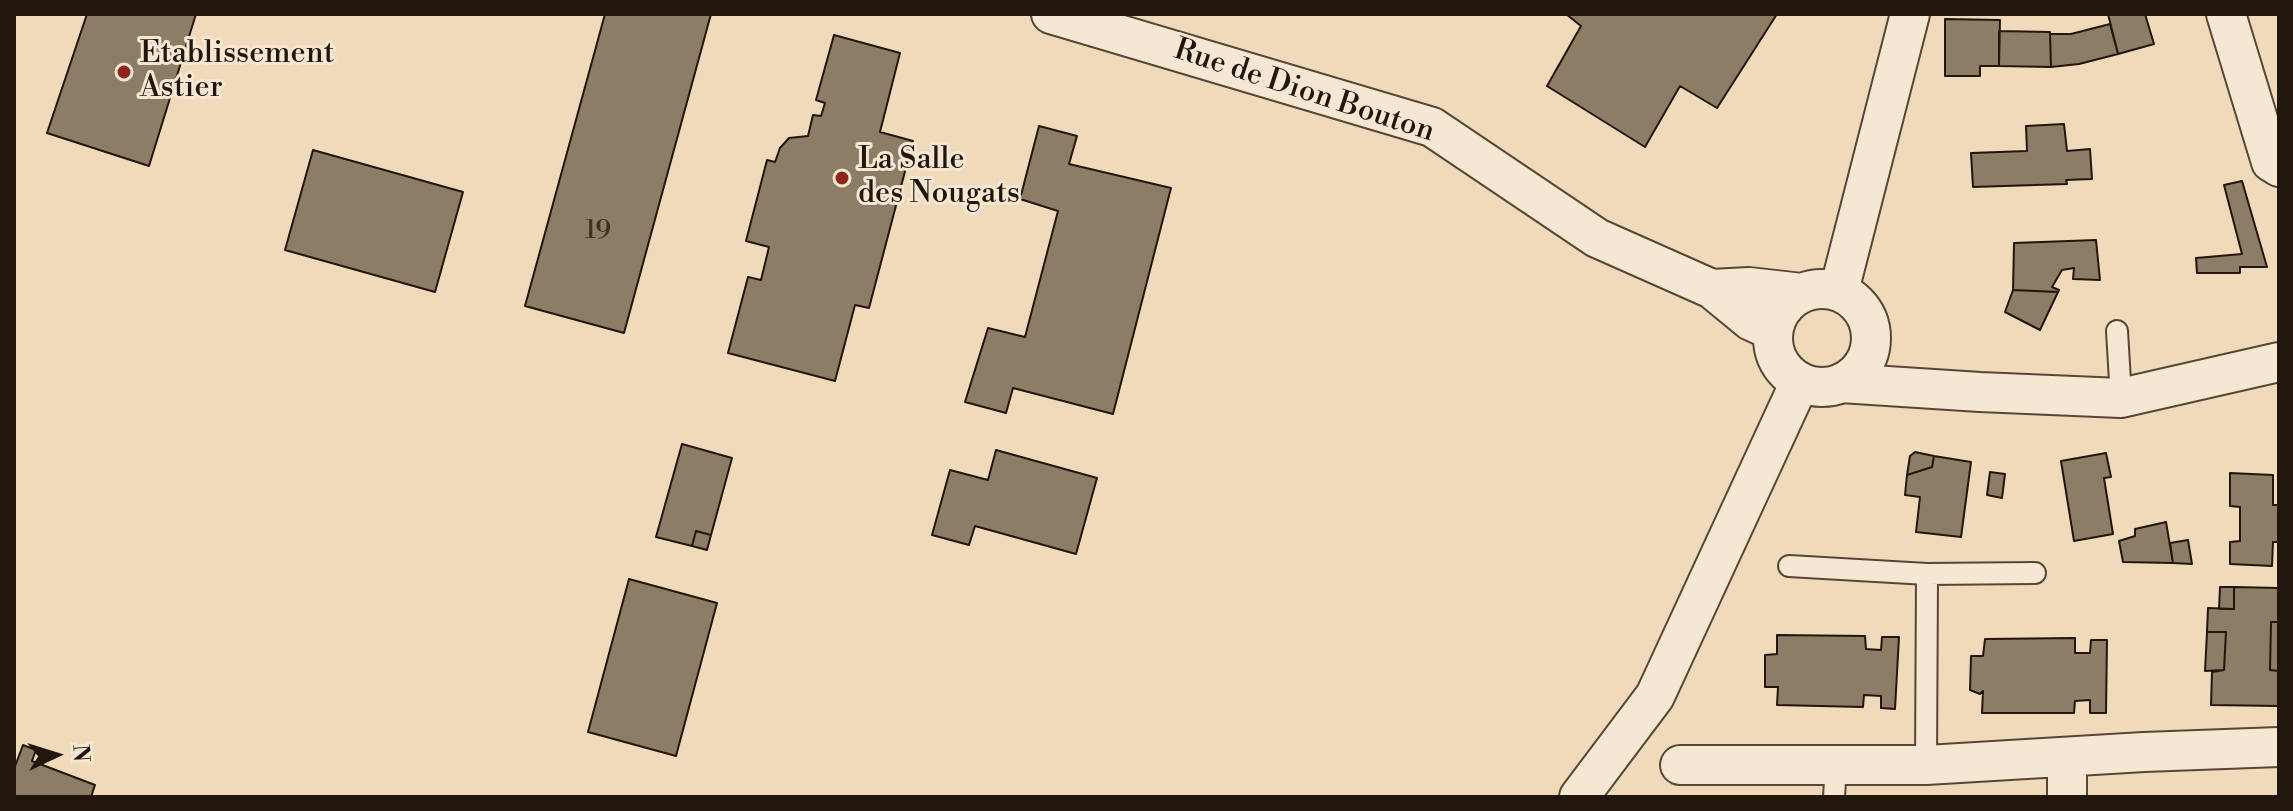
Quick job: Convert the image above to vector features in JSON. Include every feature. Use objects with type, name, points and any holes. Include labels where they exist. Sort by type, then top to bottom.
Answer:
[{"type":"street","name":"Rue de Dion Bouton","points":[[1051,14],[1432,127],[1597,238],[1712,289],[1751,321],[1773,331]]},
{"type":"street","points":[[1839,291],[1910,14]]},
{"type":"street","points":[[2226,14],[2271,162],[2279,167]]},
{"type":"street","name":"Rue de Dion Bouton","points":[[1712,289],[1749,287],[1802,293]]},
{"type":"street","points":[[1841,383],[1858,371],[1869,353],[1869,323],[1852,299],[1839,291],[1825,288],[1802,293],[1785,304],[1773,331],[1773,346],[1778,361],[1788,373],[1800,382],[1821,387],[1841,383],[2121,398],[2279,362]]},
{"type":"street","points":[[1869,353],[1883,354],[1980,392]]},
{"type":"street","points":[[1579,797],[1655,696],[1800,382]]},
{"type":"street","points":[[1680,765],[1835,781],[1926,765],[2279,747]]},
{"type":"street","points":[[2067,757],[2067,797]]},
{"type":"lane","points":[[2117,331],[2121,398]]},
{"type":"lane","points":[[1789,566],[1927,574],[2035,573]]},
{"type":"lane","points":[[1926,765],[1927,574]]},
{"type":"building","points":[[87,14],[196,14],[149,166],[47,133]]},
{"type":"building","points":[[605,14],[711,14],[624,333],[525,306]]},
{"type":"building","points":[[1566,14],[1777,14],[1717,108],[1680,86],[1645,147],[1547,86],[1581,26]]},
{"type":"building","points":[[2108,14],[2145,14],[2154,44],[2118,54]]},
{"type":"building","points":[[1945,19],[2000,20],[1999,66],[1980,66],[1980,76],[1945,76]]},
{"type":"building","points":[[2110,24],[2118,54],[2051,67],[2050,34],[2071,34]]},
{"type":"building","points":[[1999,31],[2050,32],[2051,67],[1999,66]]},
{"type":"building","points":[[834,35],[900,53],[880,132],[913,141],[869,308],[855,305],[835,381],[728,353],[748,277],[761,280],[769,247],[746,241],[767,160],[775,162],[780,148],[789,138],[808,136],[813,115],[821,116],[825,103],[816,100]]},
{"type":"building","points":[[2064,124],[2067,151],[2090,149],[2092,179],[2066,180],[2067,184],[1973,187],[1971,153],[2027,151],[2026,126]]},
{"type":"building","points":[[1039,126],[1077,136],[1069,164],[1171,188],[1113,414],[1013,388],[1006,413],[965,402],[988,328],[1025,337],[1058,211],[1020,199]]},
{"type":"building","points":[[313,150],[463,192],[435,292],[285,250]]},
{"type":"building","points":[[2242,181],[2267,267],[2240,267],[2240,273],[2197,273],[2196,258],[2242,254],[2224,185]]},
{"type":"building","points":[[2096,240],[2100,280],[2073,279],[2074,268],[2062,270],[2052,287],[2058,292],[2013,290],[2014,243]]},
{"type":"building","points":[[2013,290],[2058,292],[2040,330],[2005,312]]},
{"type":"building","points":[[682,444],[732,458],[711,535],[696,531],[692,546],[656,537]]},
{"type":"building","points":[[996,450],[1097,478],[1076,554],[975,526],[969,545],[932,535],[950,470],[988,480]]},
{"type":"building","points":[[1915,452],[1934,456],[1932,467],[1907,475],[1910,456]]},
{"type":"building","points":[[2106,453],[2111,477],[2104,478],[2113,534],[2074,541],[2061,461]]},
{"type":"building","points":[[1934,456],[1971,462],[1961,537],[1916,532],[1920,497],[1905,495],[1907,475],[1932,467]]},
{"type":"building","points":[[1990,472],[2005,474],[2002,498],[1987,495]]},
{"type":"building","points":[[2230,473],[2273,475],[2273,505],[2279,505],[2279,542],[2273,542],[2272,566],[2230,564],[2230,542],[2240,541],[2240,507],[2230,506]]},
{"type":"building","points":[[2166,522],[2173,563],[2123,562],[2119,541],[2135,536],[2135,529]]},
{"type":"building","points":[[696,531],[711,535],[707,550],[692,546]]},
{"type":"building","points":[[2188,540],[2192,564],[2173,563],[2170,543]]},
{"type":"building","points":[[629,579],[717,603],[676,756],[588,732]]},
{"type":"building","points":[[2220,587],[2234,587],[2234,609],[2219,609]]},
{"type":"building","points":[[2234,587],[2279,588],[2279,622],[2271,622],[2270,670],[2278,671],[2278,706],[2211,705],[2212,672],[2224,670],[2226,632],[2207,632],[2208,608],[2234,609]]},
{"type":"building","points":[[2271,622],[2279,622],[2279,671],[2270,670]]},
{"type":"building","points":[[2207,632],[2226,632],[2224,670],[2205,671]]},
{"type":"building","points":[[1777,635],[1865,636],[1866,649],[1881,650],[1882,637],[1899,637],[1895,709],[1881,708],[1881,696],[1864,695],[1863,707],[1777,705],[1778,687],[1765,687],[1765,655],[1777,654]]},
{"type":"building","points":[[2075,638],[2075,653],[2090,653],[2091,640],[2107,640],[2106,713],[2090,713],[2090,700],[2075,701],[2074,713],[1982,713],[1983,691],[1980,694],[1970,690],[1971,656],[1983,656],[1985,639]]},
{"type":"building","points":[[23,745],[36,750],[32,761],[95,785],[91,797],[14,797],[14,769]]},
{"type":"place","name":"Etablissement Astier","points":[[124,72]]},
{"type":"place","name":"La Salle des Nougats","points":[[842,178]]}]
